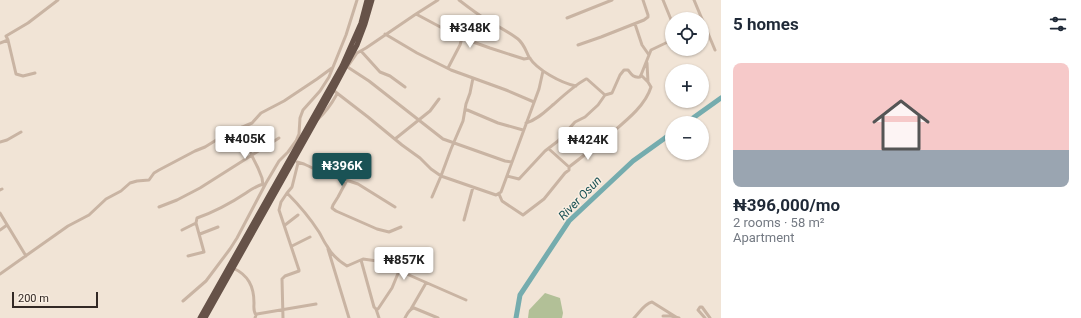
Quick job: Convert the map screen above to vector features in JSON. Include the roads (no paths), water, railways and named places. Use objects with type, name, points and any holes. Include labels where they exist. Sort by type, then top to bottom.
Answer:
[{"type":"highway","points":[[205,318],[342,66],[361,23],[367,0]]},
{"type":"highway","points":[[200,318],[291,160],[335,92],[357,45],[372,0]]},
{"type":"street","points":[[35,73],[22,76],[16,74],[6,36],[28,23],[58,0]]},
{"type":"street","points":[[283,318],[282,279],[285,276],[299,270],[279,210],[282,199],[292,187],[291,160],[299,134],[300,118],[303,110],[320,91],[329,77],[346,35],[357,0]]},
{"type":"street","points":[[438,0],[361,51],[347,66],[374,85],[443,139],[504,161],[512,162]]},
{"type":"street","points":[[460,0],[524,45],[530,58],[543,71],[568,84],[576,86]]},
{"type":"street","points":[[567,18],[612,0]]},
{"type":"street","points":[[578,45],[635,24],[648,17],[643,0]]},
{"type":"street","points":[[663,0],[668,12]]},
{"type":"street","points":[[694,0],[699,12]]},
{"type":"street","points":[[416,14],[462,38],[524,59],[530,58]]},
{"type":"street","points":[[635,24],[642,45],[649,55]]},
{"type":"street","points":[[385,34],[417,53],[448,68],[534,102]]},
{"type":"street","points":[[709,35],[715,50]]},
{"type":"street","points":[[448,68],[462,38]]},
{"type":"street","points":[[0,43],[8,40]]},
{"type":"street","points":[[507,176],[520,179],[533,163],[558,141],[574,122],[585,117],[598,104],[604,95],[610,94],[613,91],[620,75],[624,70],[628,70],[634,77],[640,77],[652,49],[665,43]]},
{"type":"street","points":[[361,51],[380,72],[390,76],[405,87]]},
{"type":"street","points":[[647,62],[648,82]]},
{"type":"street","points":[[1,273],[68,226],[90,214],[106,199],[121,191],[130,183],[150,180],[154,173],[159,170],[205,147],[226,134],[252,123],[261,113],[284,101],[332,68]]},
{"type":"street","points":[[499,194],[534,102],[543,71]]},
{"type":"street","points":[[644,78],[648,72]]},
{"type":"street","points":[[542,78],[550,74]]},
{"type":"street","points":[[499,194],[502,201],[523,215],[544,199],[569,170],[569,167],[629,118],[640,106],[651,89],[651,85],[641,75]]},
{"type":"street","points":[[432,197],[463,121],[465,109],[473,85],[473,78]]},
{"type":"street","points":[[526,123],[530,122],[544,112],[585,79],[587,79],[604,95]]},
{"type":"street","points":[[335,92],[441,176],[496,195],[499,194]]},
{"type":"street","points":[[395,139],[430,111],[439,99]]},
{"type":"street","points":[[465,109],[498,123],[523,130]]},
{"type":"street","points":[[242,127],[264,185]]},
{"type":"street","points":[[0,142],[7,140],[20,132]]},
{"type":"street","points":[[159,207],[177,200],[200,188],[279,138]]},
{"type":"street","points":[[549,149],[569,167]]},
{"type":"street","points":[[183,301],[206,281],[237,238],[264,185],[279,161],[291,160],[358,184],[395,207]]},
{"type":"street","points":[[347,180],[332,208],[377,229],[389,232],[401,227]]},
{"type":"street","points":[[188,256],[204,252],[196,223],[197,218],[222,207],[255,186],[264,185]]},
{"type":"street","points":[[464,220],[473,187]]},
{"type":"street","points":[[287,193],[306,214],[319,232],[327,247],[349,318]]},
{"type":"street","points":[[0,213],[26,256]]},
{"type":"street","points":[[285,225],[298,215]]},
{"type":"street","points":[[182,230],[196,223]]},
{"type":"street","points":[[0,230],[7,225]]},
{"type":"street","points":[[200,234],[218,227]]},
{"type":"street","points":[[292,246],[310,237]]},
{"type":"street","points":[[327,247],[335,257],[347,266],[365,259],[377,261],[466,300]]},
{"type":"street","points":[[331,258],[335,257]]},
{"type":"street","points":[[361,260],[374,307],[379,318]]},
{"type":"street","points":[[233,268],[250,282],[253,292],[253,311],[255,317],[282,310],[316,304]]},
{"type":"street","points":[[376,309],[378,309],[392,288],[399,271]]},
{"type":"street","points":[[405,318],[426,283]]},
{"type":"street","points":[[634,318],[645,305],[652,302],[678,317]]},
{"type":"street","points":[[705,318],[698,310],[700,307],[702,307],[710,318]]},
{"type":"street","points":[[411,309],[414,308],[438,318]]},
{"type":"street","points":[[663,316],[667,315],[678,317]]},
{"type":"waterway","name":"River Osun","points":[[696,116],[721,98]]},
{"type":"waterway","name":"River Osun","points":[[516,318],[520,295],[569,221],[633,161],[665,138]]}]
